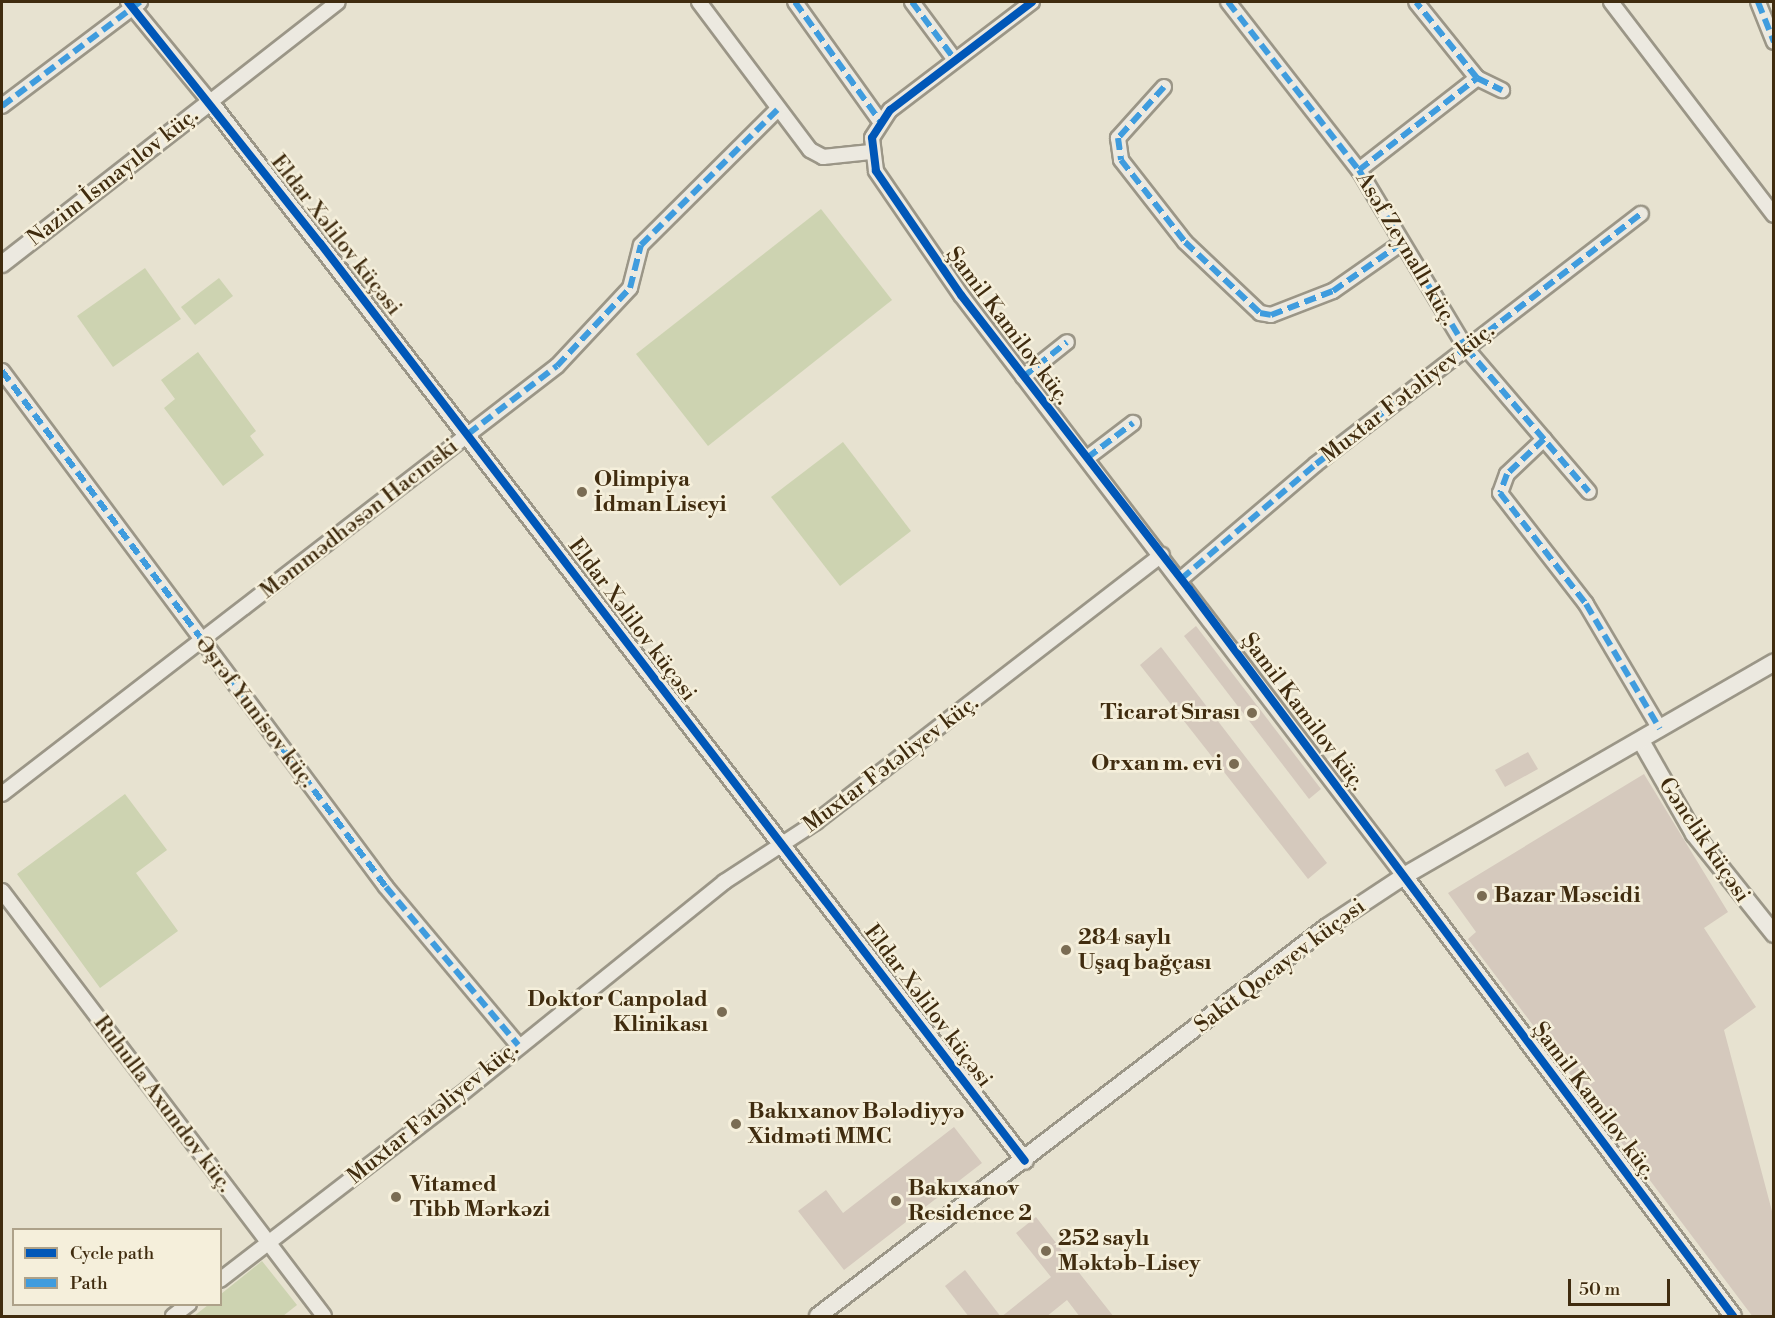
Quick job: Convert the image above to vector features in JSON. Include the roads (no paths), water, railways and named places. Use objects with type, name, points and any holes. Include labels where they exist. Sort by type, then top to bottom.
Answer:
[{"type":"street","name":"Nazim İsmayılov küç.","points":[[2,264],[338,2]]},
{"type":"street","points":[[699,2],[778,109],[816,156],[871,152],[880,121],[1032,2]]},
{"type":"street","points":[[795,2],[880,121]]},
{"type":"street","points":[[912,2],[955,60]]},
{"type":"street","name":"Asəf Zeynallı küç.","points":[[1228,2],[1359,170],[1400,244],[1466,348],[1589,492]]},
{"type":"street","points":[[1416,2],[1477,78],[1502,90]]},
{"type":"street","points":[[1611,2],[1773,215]]},
{"type":"street","points":[[1758,2],[1773,41]]},
{"type":"street","points":[[2,106],[134,3],[210,102]]},
{"type":"street","points":[[1359,170],[1477,78]]},
{"type":"street","points":[[1164,87],[1118,138],[1121,160],[1185,242],[1260,313],[1270,315],[1333,291],[1400,244]]},
{"type":"street","name":"Eldar Xəlilov küçəsi","points":[[210,102],[468,434],[1025,1161]]},
{"type":"street","name":"Məmmədhəsən Hacınski","points":[[2,794],[557,366],[630,288],[640,245],[778,109]]},
{"type":"street","name":"Şamil Kamilov küç.","points":[[871,152],[876,171],[910,224],[1023,377],[1181,579],[1733,1317]]},
{"type":"street","name":"Muxtar Fətəliyev küç.","points":[[1181,579],[1316,464],[1641,214]]},
{"type":"street","points":[[1023,377],[1067,342]]},
{"type":"street","name":"Əşrəf Yunisov küç.","points":[[2,370],[201,641],[387,887],[518,1045]]},
{"type":"street","points":[[1087,458],[1133,423]]},
{"type":"street","points":[[1544,440],[1507,474],[1500,493],[1586,604],[1660,729]]},
{"type":"street","name":"Muxtar Fətəliyev küç.","points":[[222,1278],[724,882],[782,844],[1162,555]]},
{"type":"street","name":"Sakit Qocayev küçəsi","points":[[819,1317],[1327,927],[1404,876],[1641,741],[1773,662]]},
{"type":"street","name":"Gənclik küçəsi","points":[[1641,741],[1694,834],[1773,934]]},
{"type":"street","name":"Ruhulla Axundov küç.","points":[[2,891],[324,1317]]},
{"type":"street","points":[[173,1317],[188,1306]]},
{"type":"place","name":"Olimpiya İdman Liseyi","points":[[582,492]]},
{"type":"place","name":"Ticarət Sırası","points":[[1252,713]]},
{"type":"place","name":"Orxan m. evi","points":[[1234,764]]},
{"type":"place","name":"Bazar Məscidi","points":[[1482,896]]},
{"type":"place","name":"284 saylı Uşaq bağçası","points":[[1066,950]]},
{"type":"place","name":"Doktor Canpolad Klinikası","points":[[722,1012]]},
{"type":"place","name":"Bakıxanov Bələdiyyə Xidməti MMC","points":[[736,1124]]},
{"type":"place","name":"Vitamed Tibb Mərkəzi","points":[[396,1197]]},
{"type":"place","name":"Bakıxanov Residence 2","points":[[896,1201]]},
{"type":"place","name":"252 saylı Məktəb-Lisey","points":[[1046,1251]]}]
